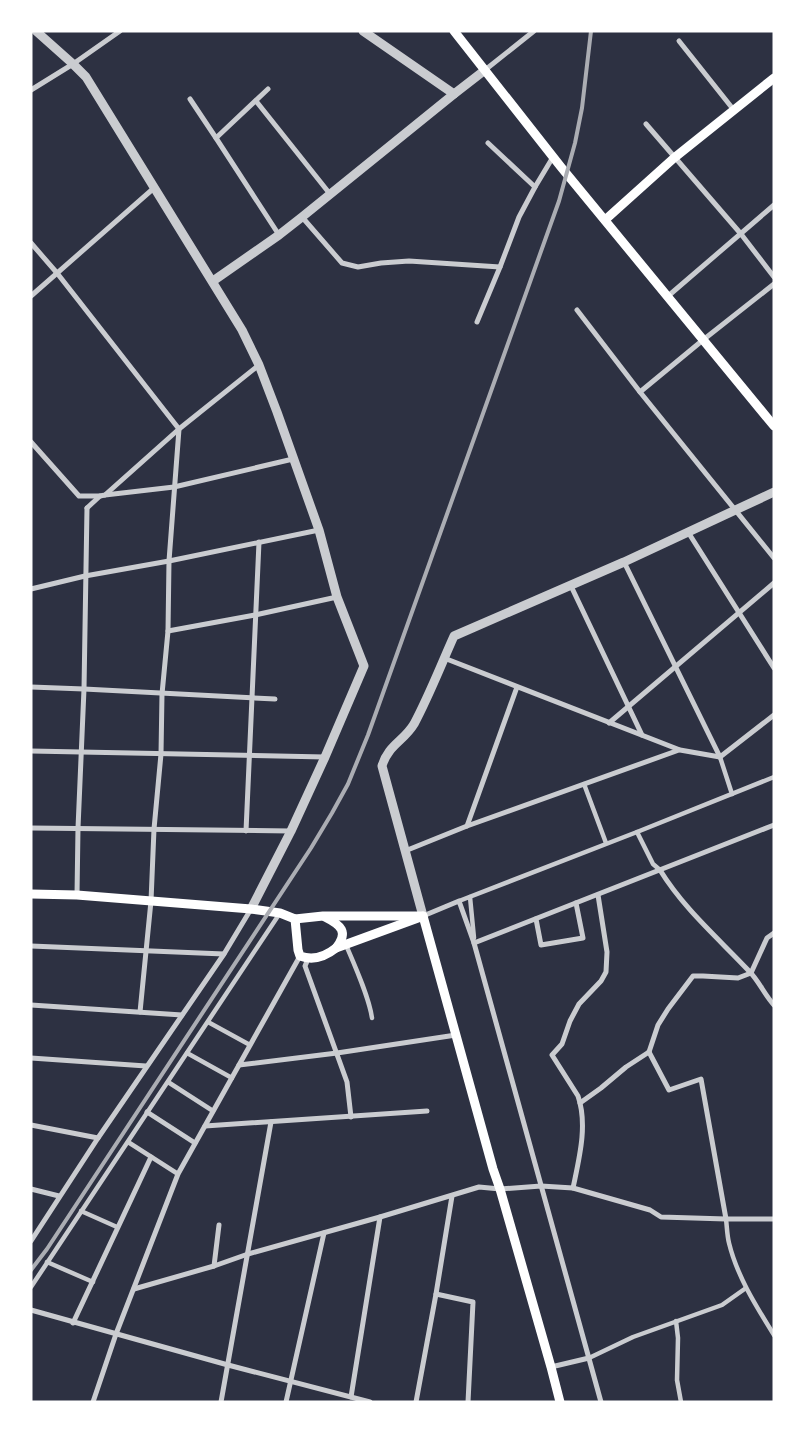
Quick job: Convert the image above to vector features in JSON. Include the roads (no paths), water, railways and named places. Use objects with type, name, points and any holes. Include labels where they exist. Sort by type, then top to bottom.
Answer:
[{"type":"main road","points":[[454,31],[555,159],[774,426]]},
{"type":"main road","points":[[605,220],[674,158],[774,78]]},
{"type":"main road","points":[[31,894],[77,895],[251,908],[280,913],[295,919],[323,916],[423,916]]},
{"type":"main road","points":[[295,919],[304,958],[328,955],[342,941],[341,928],[323,916]]},
{"type":"main road","points":[[336,948],[423,916]]},
{"type":"main road","points":[[423,916],[560,1402]]},
{"type":"street","points":[[31,1241],[146,1066],[224,954],[251,908],[303,805],[364,666],[338,597],[319,530],[259,365],[242,330],[86,77],[36,31]]},
{"type":"street","points":[[31,90],[74,64],[120,31]]},
{"type":"street","points":[[363,31],[454,94]]},
{"type":"street","points":[[213,281],[278,236],[534,31]]},
{"type":"street","points":[[679,41],[733,109]]},
{"type":"street","points":[[216,138],[268,89]]},
{"type":"street","points":[[190,99],[278,236]]},
{"type":"street","points":[[256,101],[330,194]]},
{"type":"street","points":[[646,124],[741,234],[774,277]]},
{"type":"street","points":[[488,143],[534,187]]},
{"type":"street","points":[[477,322],[519,217],[534,187],[555,159]]},
{"type":"street","points":[[31,296],[154,188]]},
{"type":"street","points":[[668,297],[774,205]]},
{"type":"street","points":[[302,217],[342,263],[358,267],[409,261],[500,267]]},
{"type":"street","points":[[31,243],[57,273],[179,429],[169,561],[168,631],[162,694],[161,754],[154,829],[151,901],[140,1012]]},
{"type":"street","points":[[640,392],[774,284]]},
{"type":"street","points":[[577,310],[640,392],[774,558]]},
{"type":"street","points":[[87,508],[179,429],[259,365]]},
{"type":"street","points":[[31,442],[79,496],[87,508],[84,689],[77,895]]},
{"type":"street","points":[[79,496],[103,496],[174,487],[293,459]]},
{"type":"street","points":[[774,492],[571,586],[454,636],[413,725],[390,749],[382,766],[423,916],[774,777]]},
{"type":"street","points":[[31,589],[85,576],[319,530]]},
{"type":"street","points":[[688,532],[774,668]]},
{"type":"street","points":[[246,831],[258,542]]},
{"type":"street","points":[[624,562],[720,757],[732,794]]},
{"type":"street","points":[[610,723],[774,583]]},
{"type":"street","points":[[571,586],[642,735]]},
{"type":"street","points":[[168,631],[338,597]]},
{"type":"street","points":[[444,658],[680,750],[720,757],[774,715]]},
{"type":"street","points":[[31,687],[275,699]]},
{"type":"street","points":[[467,826],[517,687]]},
{"type":"street","points":[[405,851],[467,826],[680,750]]},
{"type":"street","points":[[31,751],[325,757]]},
{"type":"street","points":[[584,784],[606,843]]},
{"type":"street","points":[[474,943],[774,824]]},
{"type":"street","points":[[31,828],[291,830]]},
{"type":"street","points":[[637,832],[653,864],[660,870],[671,888],[693,914],[751,973],[774,1005]]},
{"type":"street","points":[[573,1188],[581,1134],[580,1103],[578,1096],[552,1055],[562,1044],[570,1021],[580,1004],[601,981],[606,972],[607,952],[598,895]]},
{"type":"street","points":[[470,897],[474,943]]},
{"type":"street","points":[[459,901],[474,943],[601,1402]]},
{"type":"street","points":[[536,919],[542,945],[583,938],[576,903]]},
{"type":"street","points":[[31,1287],[280,913]]},
{"type":"street","points":[[580,1103],[626,1067],[649,1052],[658,1025],[693,976],[738,978],[751,973],[767,938],[774,933]]},
{"type":"street","points":[[346,945],[372,1018]]},
{"type":"street","points":[[31,946],[224,954]]},
{"type":"street","points":[[93,1402],[116,1334],[178,1174],[250,1045],[304,958]]},
{"type":"street","points":[[304,958],[305,966],[347,1082],[352,1117]]},
{"type":"street","points":[[31,1005],[182,1015]]},
{"type":"street","points":[[208,1022],[250,1045]]},
{"type":"street","points":[[239,1065],[337,1053],[457,1034]]},
{"type":"street","points":[[649,1052],[670,1090],[700,1079],[726,1219],[728,1241],[746,1288],[774,1335]]},
{"type":"street","points":[[187,1053],[232,1078]]},
{"type":"street","points":[[31,1058],[146,1066]]},
{"type":"street","points":[[168,1082],[213,1111]]},
{"type":"street","points":[[205,1126],[427,1111]]},
{"type":"street","points":[[148,1112],[195,1143]]},
{"type":"street","points":[[221,1402],[271,1122]]},
{"type":"street","points":[[31,1125],[98,1138]]},
{"type":"street","points":[[128,1142],[178,1174]]},
{"type":"street","points":[[73,1322],[151,1157]]},
{"type":"street","points":[[134,1289],[479,1187],[500,1189],[541,1186],[573,1188],[650,1210],[661,1217],[771,1219]]},
{"type":"street","points":[[31,1189],[59,1196]]},
{"type":"street","points":[[416,1402],[452,1196]]},
{"type":"street","points":[[81,1212],[118,1227]]},
{"type":"street","points":[[351,1397],[380,1217]]},
{"type":"street","points":[[214,1266],[219,1225]]},
{"type":"street","points":[[286,1402],[324,1233]]},
{"type":"street","points":[[47,1262],[93,1282]]},
{"type":"street","points":[[551,1367],[589,1358],[633,1337],[722,1305],[746,1288]]},
{"type":"street","points":[[436,1294],[473,1302],[468,1402]]},
{"type":"street","points":[[31,1310],[370,1402]]},
{"type":"street","points":[[676,1321],[678,1338],[677,1380],[681,1402]]},
{"type":"railway","points":[[31,1270],[47,1249],[311,848],[348,784],[368,735],[559,201],[575,143],[582,108],[591,31]]}]
